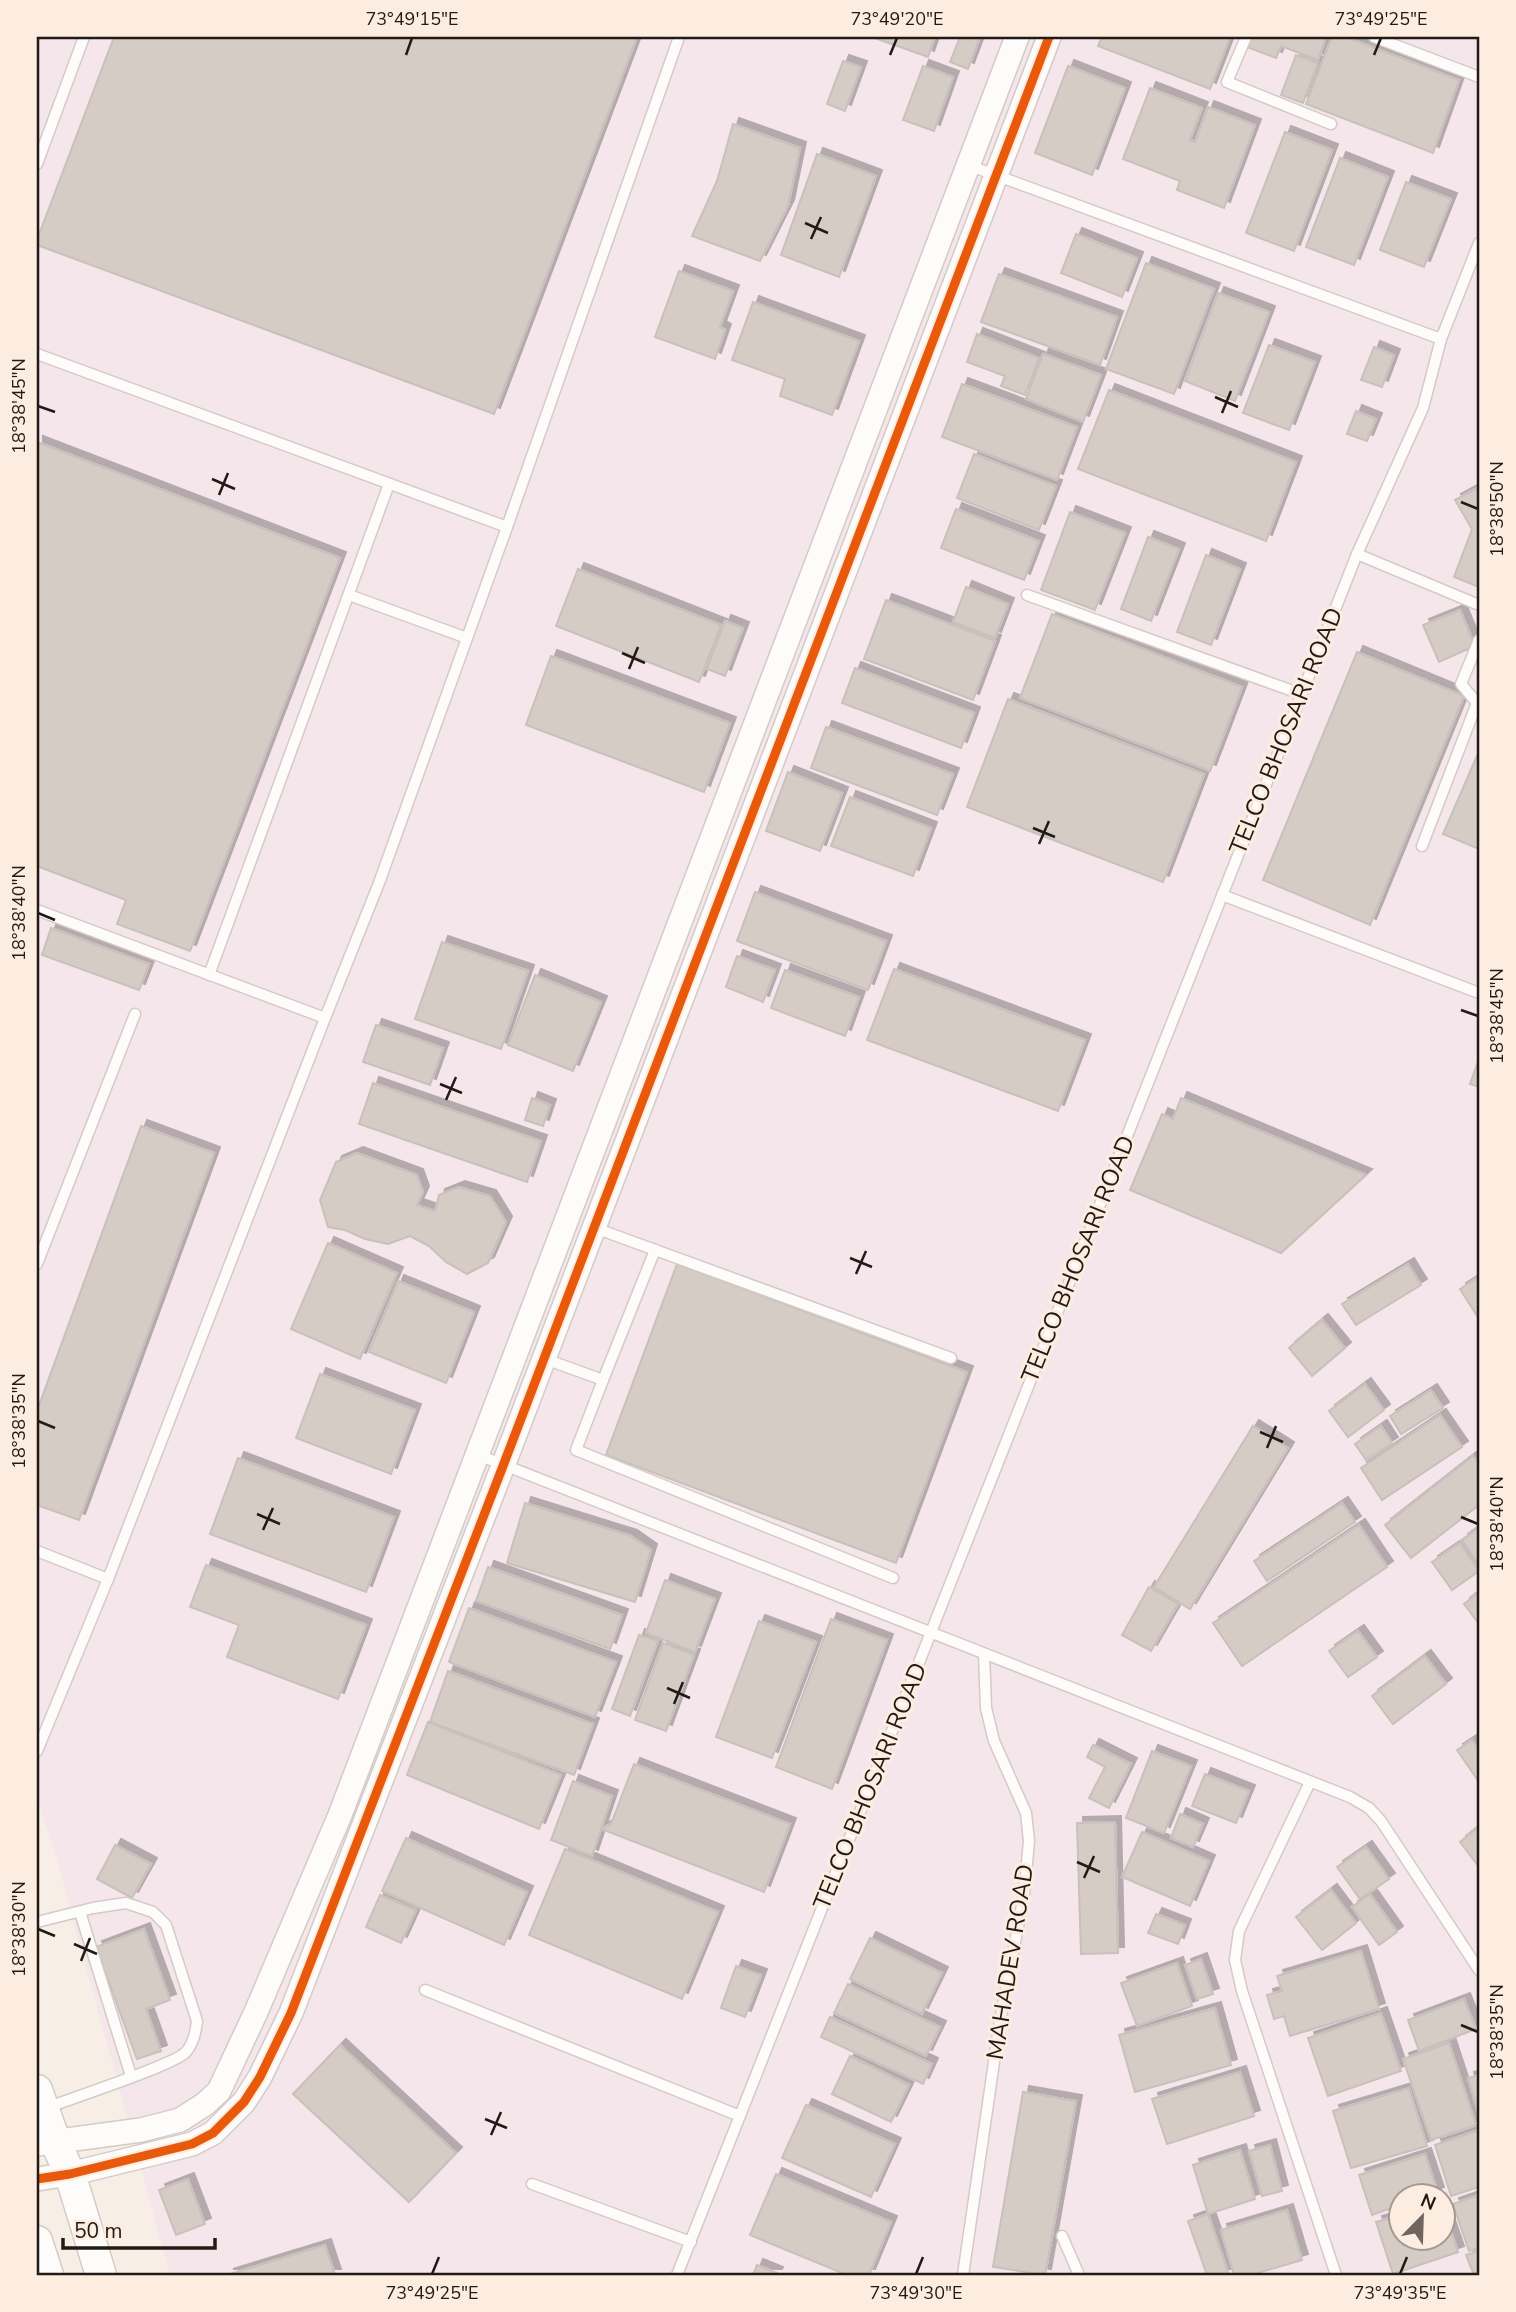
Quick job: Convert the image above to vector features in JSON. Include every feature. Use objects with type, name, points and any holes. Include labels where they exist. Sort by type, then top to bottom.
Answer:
[{"type":"main road","points":[[40,2099],[46,2143],[70,2174],[101,2275]]},
{"type":"main road","points":[[37,2241],[47,2275]]},
{"type":"street","points":[[46,2143],[141,2130],[180,2120],[205,2105],[219,2091],[256,2012],[340,1815],[1017,37]]},
{"type":"street","points":[[37,2179],[70,2174],[192,2144],[222,2125],[244,2102],[260,2077],[290,2013],[337,1899],[1049,37]]},
{"type":"lane","points":[[37,164],[84,37]]},
{"type":"lane","points":[[37,1751],[108,1579],[324,1018],[379,883],[679,37]]},
{"type":"lane","points":[[1246,37],[1227,82],[1331,124]]},
{"type":"lane","points":[[1374,37],[1479,77]]},
{"type":"lane","points":[[968,165],[1441,339]]},
{"type":"lane","name":"TELCO BHOSARI ROAD","points":[[677,2275],[1301,694],[1357,554],[1423,408],[1441,339],[1479,243]]},
{"type":"lane","points":[[37,354],[507,527]]},
{"type":"lane","points":[[209,975],[389,484]]},
{"type":"lane","points":[[1357,554],[1479,605]]},
{"type":"lane","points":[[349,595],[467,638]]},
{"type":"lane","points":[[1027,595],[1301,694]]},
{"type":"lane","points":[[1422,846],[1476,703],[1461,684],[1479,640]]},
{"type":"lane","points":[[1222,895],[1479,993]]},
{"type":"lane","points":[[37,910],[324,1018]]},
{"type":"lane","points":[[37,1264],[135,1014]]},
{"type":"lane","points":[[594,1228],[951,1358]]},
{"type":"lane","points":[[655,1250],[576,1450],[893,1578]]},
{"type":"lane","points":[[544,1359],[603,1380]]},
{"type":"lane","points":[[476,1454],[1350,1797],[1369,1808],[1381,1821],[1479,1970]]},
{"type":"lane","points":[[37,1551],[108,1579]]},
{"type":"lane","name":"MAHADEV ROAD","points":[[962,2275],[1000,2021],[1024,1895],[1029,1841],[1026,1813],[991,1730],[986,1708],[984,1654]]},
{"type":"lane","points":[[1310,1782],[1238,1931],[1235,1960],[1242,1991],[1336,2275]]},
{"type":"lane","points":[[37,1922],[126,1903],[153,1912],[166,1925],[197,2021],[195,2034],[186,2053],[131,2076],[40,2099]]},
{"type":"lane","points":[[80,1912],[131,2076]]},
{"type":"lane","points":[[425,1990],[740,2116]]},
{"type":"lane","points":[[532,2184],[691,2242]]},
{"type":"lane","points":[[1062,2235],[1079,2275]]},
{"type":"shaded area","points":[[37,37],[1479,37],[1479,2275],[170,2275],[51,1838],[37,1799]]},
{"type":"building","points":[[114,37],[637,37],[494,414],[37,245]]},
{"type":"building","points":[[872,37],[935,37],[928,57]]},
{"type":"building","points":[[960,37],[980,37],[968,69],[950,62]]},
{"type":"building","points":[[1102,37],[1230,37],[1210,89],[1098,46]]},
{"type":"building","points":[[1251,37],[1326,37],[1318,60],[1281,46],[1276,58],[1247,47]]},
{"type":"building","points":[[1332,37],[1346,37],[1459,80],[1433,153],[1306,104]]},
{"type":"building","points":[[1296,55],[1318,63],[1303,103],[1281,95]]},
{"type":"building","points":[[843,61],[861,67],[845,111],[827,104]]},
{"type":"building","points":[[923,66],[953,77],[934,131],[903,120]]},
{"type":"building","points":[[1068,66],[1125,88],[1092,175],[1035,153]]},
{"type":"building","points":[[1150,88],[1202,108],[1190,140],[1195,142],[1208,107],[1255,125],[1224,208],[1177,190],[1180,181],[1123,159]]},
{"type":"building","points":[[733,124],[800,148],[788,206],[760,261],[692,236],[717,181]]},
{"type":"building","points":[[1285,132],[1332,150],[1294,251],[1246,233]]},
{"type":"building","points":[[817,154],[876,176],[839,277],[781,255]]},
{"type":"building","points":[[1340,158],[1388,177],[1354,265],[1306,247]]},
{"type":"building","points":[[1406,182],[1451,199],[1424,267],[1380,250]]},
{"type":"building","points":[[1076,234],[1137,258],[1122,297],[1061,273]]},
{"type":"building","points":[[1146,263],[1214,289],[1174,394],[1106,369]]},
{"type":"building","points":[[679,271],[733,291],[720,327],[725,330],[715,359],[655,337]]},
{"type":"building","points":[[999,274],[1117,317],[1100,365],[981,322]]},
{"type":"building","points":[[1218,293],[1269,312],[1235,401],[1185,381]]},
{"type":"building","points":[[753,302],[859,341],[832,415],[780,396],[785,379],[732,360]]},
{"type":"building","points":[[977,334],[1039,358],[1025,395],[1001,386],[1005,376],[967,362]]},
{"type":"building","points":[[1269,345],[1315,362],[1289,430],[1243,413]]},
{"type":"building","points":[[1374,347],[1394,355],[1382,387],[1361,380]]},
{"type":"building","points":[[1043,354],[1101,375],[1083,422],[1026,399]]},
{"type":"building","points":[[962,384],[1077,427],[1057,480],[942,437]]},
{"type":"building","points":[[1109,390],[1296,462],[1266,541],[1078,469]]},
{"type":"building","points":[[1356,411],[1376,419],[1367,441],[1347,434]]},
{"type":"building","points":[[37,442],[340,558],[190,951],[117,924],[126,900],[37,866]]},
{"type":"building","points":[[974,454],[1056,486],[1039,530],[957,498]]},
{"type":"building","points":[[1479,487],[1479,587],[1454,577],[1472,529],[1455,500]]},
{"type":"building","points":[[956,509],[1039,541],[1024,580],[941,548]]},
{"type":"building","points":[[1070,512],[1125,533],[1095,610],[1041,590]]},
{"type":"building","points":[[1148,537],[1179,549],[1151,621],[1121,609]]},
{"type":"building","points":[[1206,555],[1240,569],[1211,645],[1177,632]]},
{"type":"building","points":[[578,569],[721,625],[699,682],[556,626]]},
{"type":"building","points":[[966,587],[1008,604],[995,638],[953,622]]},
{"type":"building","points":[[886,600],[995,641],[973,700],[864,659]]},
{"type":"building","points":[[1460,610],[1475,646],[1439,662],[1423,625]]},
{"type":"building","points":[[1052,614],[1242,687],[1210,771],[1020,698]]},
{"type":"building","points":[[725,621],[743,628],[725,676],[707,669]]},
{"type":"building","points":[[1357,652],[1464,696],[1370,925],[1263,880]]},
{"type":"building","points":[[551,656],[730,723],[704,792],[526,725]]},
{"type":"building","points":[[855,668],[974,713],[961,748],[842,703]]},
{"type":"building","points":[[1008,699],[1204,774],[1163,882],[967,807]]},
{"type":"building","points":[[826,727],[953,774],[937,815],[811,768]]},
{"type":"building","points":[[1479,751],[1479,849],[1443,834]]},
{"type":"building","points":[[788,772],[842,793],[820,851],[766,831]]},
{"type":"building","points":[[850,797],[931,828],[913,876],[831,846]]},
{"type":"building","points":[[755,892],[886,941],[868,990],[737,941]]},
{"type":"building","points":[[51,928],[149,964],[139,990],[42,955]]},
{"type":"building","points":[[442,942],[528,971],[501,1049],[415,1019]]},
{"type":"building","points":[[737,956],[775,970],[763,1002],[726,987]]},
{"type":"building","points":[[894,969],[1085,1040],[1058,1111],[867,1040]]},
{"type":"building","points":[[785,970],[859,997],[845,1036],[771,1008]]},
{"type":"building","points":[[535,975],[601,1002],[573,1071],[508,1045]]},
{"type":"building","points":[[376,1025],[443,1048],[430,1085],[363,1062]]},
{"type":"building","points":[[1479,1059],[1479,1087],[1470,1084]]},
{"type":"building","points":[[373,1083],[541,1141],[527,1182],[359,1124]]},
{"type":"building","points":[[532,1098],[550,1105],[543,1126],[525,1120]]},
{"type":"building","points":[[1181,1098],[1366,1175],[1281,1253],[1130,1190],[1162,1114],[1173,1119]]},
{"type":"building","points":[[141,1126],[214,1153],[79,1520],[37,1505],[37,1411]]},
{"type":"building","points":[[357,1153],[417,1175],[423,1192],[417,1205],[435,1211],[439,1195],[459,1187],[490,1196],[506,1222],[488,1263],[467,1274],[446,1262],[429,1246],[410,1236],[388,1244],[328,1227],[320,1200],[336,1162]]},
{"type":"building","points":[[328,1243],[397,1273],[360,1359],[291,1329]]},
{"type":"building","points":[[677,1264],[967,1372],[896,1563],[606,1455]]},
{"type":"building","points":[[1408,1264],[1421,1285],[1356,1325],[1342,1304]]},
{"type":"building","points":[[1479,1277],[1479,1319],[1460,1289]]},
{"type":"building","points":[[398,1281],[474,1312],[446,1383],[369,1352]]},
{"type":"building","points":[[1322,1320],[1345,1348],[1312,1376],[1289,1348]]},
{"type":"building","points":[[320,1374],[415,1410],[391,1474],[296,1438]]},
{"type":"building","points":[[1365,1384],[1384,1410],[1348,1437],[1329,1411]]},
{"type":"building","points":[[1431,1390],[1443,1408],[1401,1434],[1390,1416]]},
{"type":"building","points":[[1440,1415],[1462,1447],[1382,1500],[1361,1468]]},
{"type":"building","points":[[1253,1426],[1288,1448],[1190,1609],[1154,1587]]},
{"type":"building","points":[[1381,1426],[1392,1443],[1366,1460],[1355,1444]]},
{"type":"building","points":[[1473,1456],[1479,1464],[1479,1505],[1411,1558],[1385,1525]]},
{"type":"building","points":[[238,1458],[394,1517],[366,1592],[210,1534]]},
{"type":"building","points":[[525,1503],[631,1536],[651,1550],[635,1602],[507,1563]]},
{"type":"building","points":[[1342,1503],[1355,1522],[1267,1581],[1254,1561]]},
{"type":"building","points":[[1359,1525],[1387,1567],[1242,1666],[1213,1623]]},
{"type":"building","points":[[1479,1528],[1479,1565],[1462,1540]]},
{"type":"building","points":[[1460,1543],[1479,1571],[1452,1590],[1432,1562]]},
{"type":"building","points":[[206,1565],[366,1625],[338,1699],[227,1657],[239,1625],[190,1607]]},
{"type":"building","points":[[488,1567],[622,1615],[610,1649],[476,1601]]},
{"type":"building","points":[[665,1580],[715,1599],[695,1652],[646,1633]]},
{"type":"building","points":[[1149,1587],[1178,1604],[1151,1651],[1122,1635]]},
{"type":"building","points":[[1479,1592],[1479,1624],[1464,1604]]},
{"type":"building","points":[[469,1608],[616,1662],[595,1717],[449,1662]]},
{"type":"building","points":[[831,1619],[887,1640],[832,1789],[776,1767]]},
{"type":"building","points":[[759,1621],[816,1642],[772,1758],[716,1737]]},
{"type":"building","points":[[1358,1631],[1377,1657],[1348,1677],[1329,1651]]},
{"type":"building","points":[[639,1635],[658,1641],[630,1716],[612,1709]]},
{"type":"building","points":[[663,1643],[694,1655],[666,1731],[635,1720]]},
{"type":"building","points":[[1425,1656],[1446,1684],[1393,1724],[1372,1696]]},
{"type":"building","points":[[448,1671],[593,1724],[574,1775],[430,1722]]},
{"type":"building","points":[[428,1722],[561,1775],[539,1829],[407,1775]]},
{"type":"building","points":[[1472,1740],[1479,1750],[1479,1782],[1457,1750]]},
{"type":"building","points":[[1093,1745],[1131,1764],[1109,1808],[1089,1798],[1105,1767],[1087,1757]]},
{"type":"building","points":[[1152,1751],[1191,1766],[1164,1833],[1126,1818]]},
{"type":"building","points":[[634,1764],[790,1824],[764,1892],[601,1829],[611,1824]]},
{"type":"building","points":[[1205,1774],[1249,1791],[1236,1823],[1192,1806]]},
{"type":"building","points":[[573,1781],[612,1796],[592,1856],[551,1840]]},
{"type":"building","points":[[1180,1814],[1203,1824],[1193,1847],[1171,1838]]},
{"type":"building","points":[[1115,1822],[1118,1953],[1081,1954],[1077,1823]]},
{"type":"building","points":[[1479,1827],[1479,1867],[1460,1842]]},
{"type":"building","points":[[1142,1832],[1209,1861],[1190,1906],[1122,1877]]},
{"type":"building","points":[[406,1838],[527,1892],[504,1945],[382,1891]]},
{"type":"building","points":[[115,1845],[151,1864],[132,1898],[97,1879]]},
{"type":"building","points":[[1366,1847],[1389,1879],[1360,1899],[1337,1867]]},
{"type":"building","points":[[565,1849],[718,1912],[682,1999],[529,1935]]},
{"type":"building","points":[[1331,1890],[1356,1923],[1322,1950],[1296,1917]]},
{"type":"building","points":[[1370,1894],[1397,1932],[1379,1945],[1352,1907]]},
{"type":"building","points":[[380,1895],[416,1910],[401,1943],[366,1927]]},
{"type":"building","points":[[1156,1914],[1185,1925],[1178,1944],[1148,1933]]},
{"type":"building","points":[[144,1929],[170,2000],[146,2009],[161,2051],[137,2059],[96,1947]]},
{"type":"building","points":[[870,1938],[942,1973],[922,2014],[850,1979]]},
{"type":"building","points":[[1361,1951],[1379,2009],[1290,2036],[1284,2016],[1274,2019],[1267,1995],[1282,1991],[1277,1976]]},
{"type":"building","points":[[1201,1959],[1213,1994],[1197,1999],[1185,1965]]},
{"type":"building","points":[[1177,1963],[1192,2006],[1137,2026],[1121,1983]]},
{"type":"building","points":[[736,1966],[761,1975],[745,2017],[721,2008]]},
{"type":"building","points":[[848,1984],[940,2027],[926,2056],[834,2013]]},
{"type":"building","points":[[1464,1999],[1476,2029],[1419,2051],[1408,2020]]},
{"type":"building","points":[[1215,2008],[1231,2065],[1135,2092],[1119,2035]]},
{"type":"building","points":[[1381,2013],[1401,2071],[1328,2096],[1308,2038]]},
{"type":"building","points":[[830,2017],[932,2064],[923,2084],[821,2037]]},
{"type":"building","points":[[1449,2043],[1476,2125],[1431,2140],[1403,2059]]},
{"type":"building","points":[[340,2045],[456,2153],[409,2202],[293,2094]]},
{"type":"building","points":[[850,2056],[909,2085],[891,2122],[832,2094]]},
{"type":"building","points":[[1240,2072],[1254,2116],[1167,2144],[1152,2099]]},
{"type":"building","points":[[1479,2075],[1479,2115],[1468,2078]]},
{"type":"building","points":[[1409,2088],[1427,2146],[1351,2168],[1333,2111]]},
{"type":"building","points":[[1023,2092],[1076,2101],[1045,2275],[993,2267]]},
{"type":"building","points":[[806,2105],[895,2144],[871,2197],[782,2158]]},
{"type":"building","points":[[1479,2130],[1479,2187],[1456,2194],[1456,2182],[1447,2182],[1435,2145]]},
{"type":"building","points":[[1270,2145],[1282,2191],[1262,2196],[1249,2151]]},
{"type":"building","points":[[1240,2150],[1255,2199],[1208,2214],[1193,2165]]},
{"type":"building","points":[[1425,2154],[1434,2182],[1386,2182],[1386,2210],[1372,2215],[1359,2175]]},
{"type":"building","points":[[776,2174],[891,2222],[869,2275],[847,2275],[750,2235]]},
{"type":"building","points":[[188,2179],[205,2224],[176,2235],[159,2190]]},
{"type":"building","points":[[1479,2195],[1479,2247],[1469,2251],[1456,2213],[1456,2203]]},
{"type":"building","points":[[1287,2210],[1302,2260],[1251,2275],[1234,2275],[1221,2230]]},
{"type":"building","points":[[1208,2214],[1229,2275],[1207,2275],[1188,2221]]},
{"type":"building","points":[[1386,2219],[1386,2252],[1456,2252],[1456,2246],[1458,2252],[1393,2274],[1376,2222]]},
{"type":"building","points":[[325,2245],[335,2275],[227,2275]]},
{"type":"building","points":[[1479,2251],[1479,2275],[1474,2275],[1466,2255]]},
{"type":"building","points":[[757,2265],[777,2273],[753,2275]]},
{"type":"cycle path","points":[[37,2179],[70,2174],[192,2144],[213,2133],[244,2102],[260,2077],[291,2013],[1049,37]]}]
